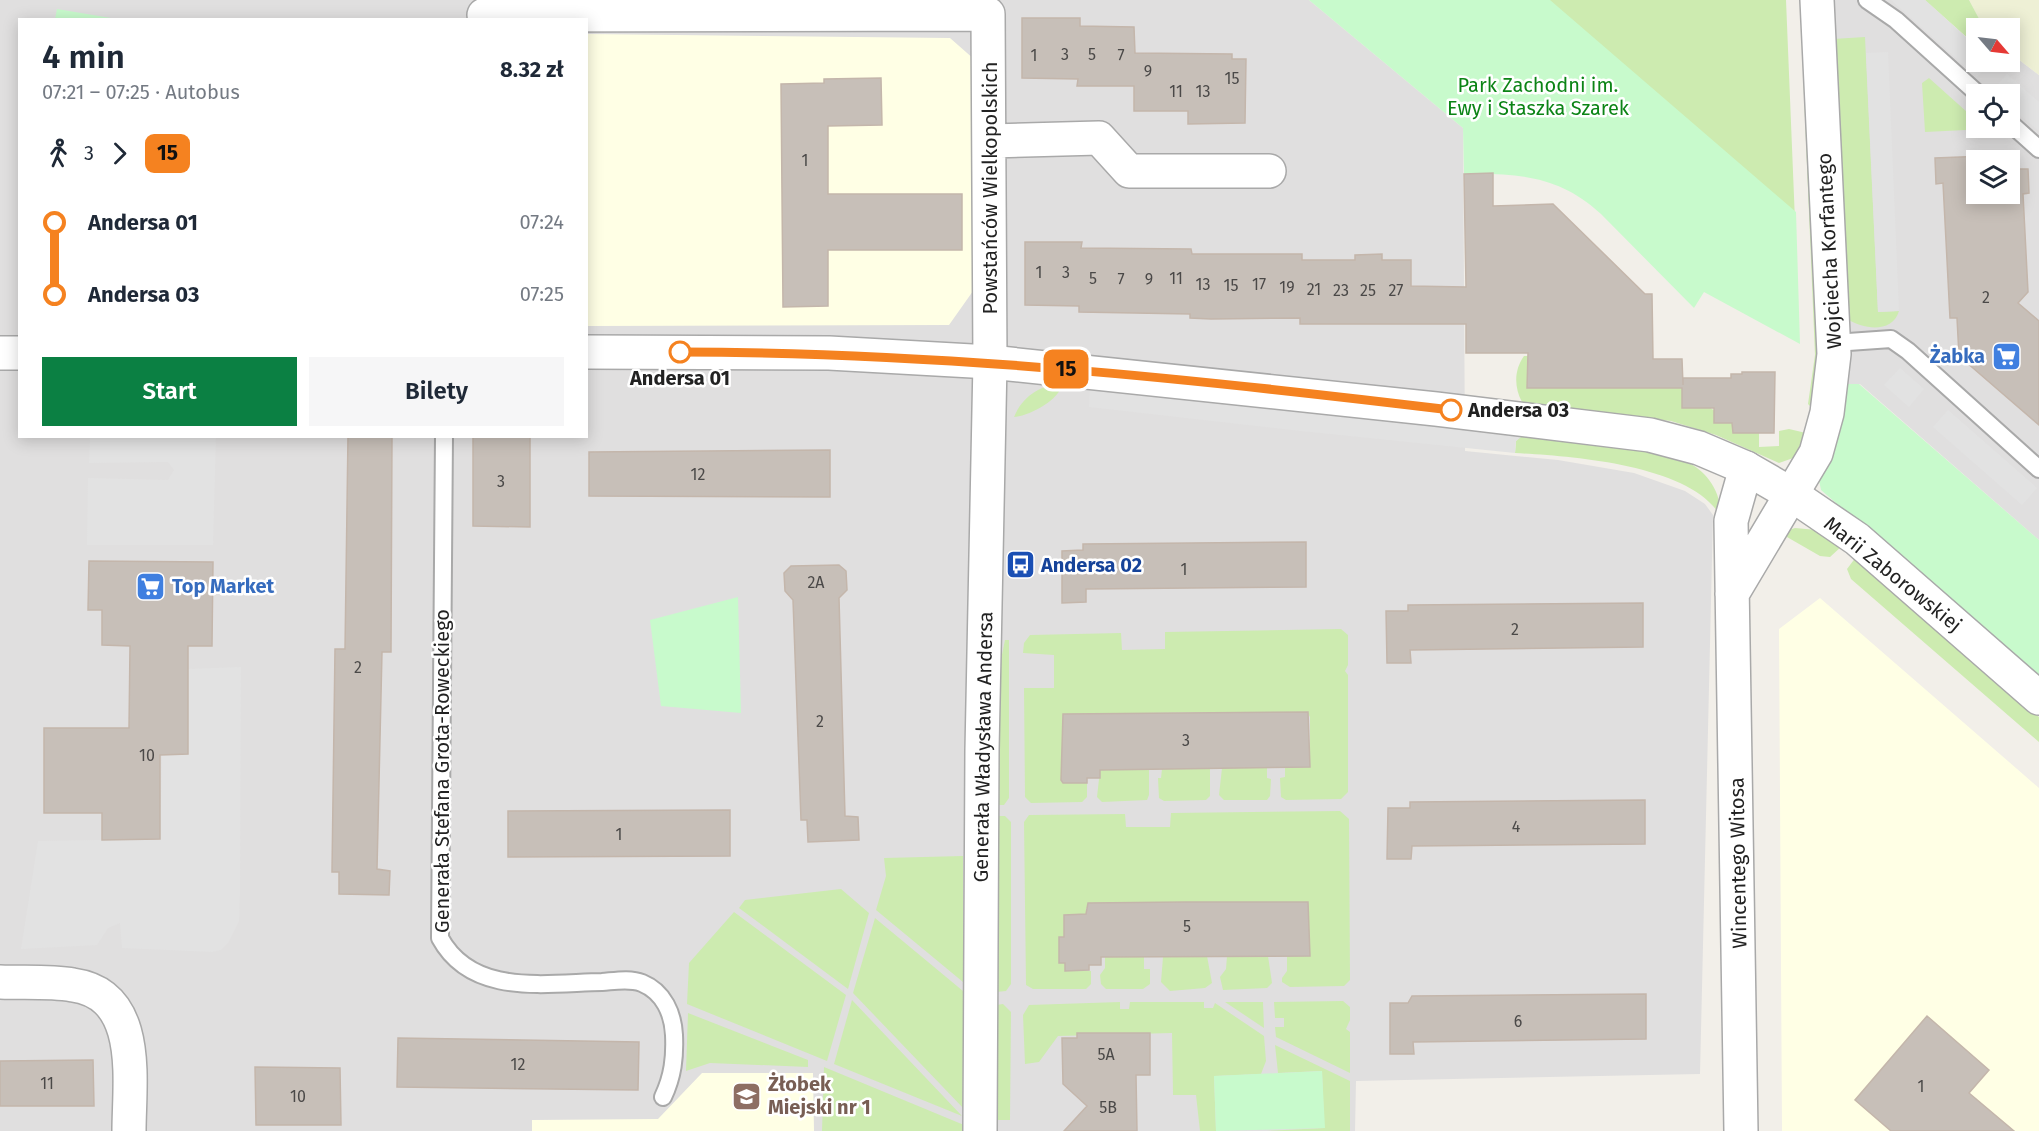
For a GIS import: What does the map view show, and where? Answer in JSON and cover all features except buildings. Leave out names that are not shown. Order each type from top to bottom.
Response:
[{"type":"street","name":"Wojciecha Korfantego","points":[[1791,494],[1816,453],[1824,424],[1833,371],[1817,0]]},
{"type":"street","points":[[484,12],[857,8]]},
{"type":"street","name":"Powstańców Wielkopolskich","points":[[857,8],[988,14],[990,362]]},
{"type":"street","points":[[990,141],[1100,138],[1129,171],[1269,171]]},
{"type":"street","name":"Marii Zaborowskiej","points":[[588,352],[829,353],[990,362],[1605,428],[1650,435],[1699,448],[1746,468],[1791,494],[1857,539],[2039,698]]},
{"type":"street","points":[[0,353],[18,354]]},
{"type":"street","name":"Generała Władysława Andersa","points":[[980,1131],[981,761],[990,362]]},
{"type":"street","name":"Wincentego Witosa","points":[[1741,1131],[1731,521],[1746,468]]},
{"type":"street","points":[[1732,594],[1791,494]]},
{"type":"street","points":[[0,982],[74,985],[98,994],[117,1011],[128,1042],[129,1131]]},
{"type":"lane","points":[[1867,0],[1896,20],[1967,84]]},
{"type":"lane","points":[[2020,132],[2039,150]]},
{"type":"lane","points":[[1833,343],[1891,339],[1908,351],[2039,469]]},
{"type":"lane","name":"Generała Stefana Grota-Roweckiego","points":[[444,438],[440,938],[458,960],[494,981],[524,984],[629,981],[650,987],[669,1008],[674,1026],[673,1066],[663,1097]]},
{"type":"shaded area","points":[[0,0],[1309,0],[1463,128],[1465,451],[1558,460],[1634,473],[1685,491],[1705,504],[1713,515],[1700,1074],[1356,1081],[1355,1131],[0,1131]]},
{"type":"shaded area","points":[[1831,0],[1925,0],[1966,37],[1966,72],[2020,72],[2020,61],[2039,75],[2039,540],[1860,384],[1848,384]]},
{"type":"shaded area","points":[[1891,0],[1925,0],[1966,37],[1966,67]]},
{"type":"shaded area","points":[[1969,0],[2039,0],[2039,75],[2020,61],[2020,18],[1979,18]]},
{"type":"shaded area","points":[[588,34],[950,38],[975,60],[978,284],[949,325],[588,326]]},
{"type":"shaded area","points":[[1888,52],[1899,311],[1878,312],[1866,53]]},
{"type":"shaded area","points":[[1971,72],[1982,72],[1977,77]]},
{"type":"shaded area","points":[[2007,74],[2018,84],[1998,84]]},
{"type":"shaded area","points":[[2020,85],[2039,102],[2039,131],[2020,115]]},
{"type":"shaded area","points":[[1900,368],[1924,389],[1909,407],[1884,385]]},
{"type":"shaded area","points":[[1090,386],[1525,434],[1516,441],[1515,453],[1301,431],[1089,407]]},
{"type":"shaded area","points":[[1948,410],[2037,488],[2022,505],[1933,427]]},
{"type":"shaded area","points":[[90,438],[216,438],[213,545],[87,545],[88,478],[168,480],[174,470],[168,462],[89,463]]},
{"type":"shaded area","points":[[1820,598],[2039,788],[2039,1131],[1782,1131],[1779,629]]},
{"type":"shaded area","points":[[241,667],[239,921],[228,943],[221,950],[212,952],[122,948],[120,923],[108,928],[97,945],[21,949],[38,841],[160,839],[162,755],[187,754],[188,669]]},
{"type":"shaded area","name":"Żłobek Miejski nr 1","points":[[702,1073],[813,1073],[814,1131],[532,1131],[532,1120],[658,1119]]},
{"type":"green space","name":"Park Zachodni im. Ewy i Staszka Szarek","points":[[1309,0],[1550,0],[1796,212],[1800,344],[1704,292],[1694,308],[1601,214],[1586,201],[1570,192],[1554,184],[1520,176],[1464,174],[1463,128]]},
{"type":"green space","points":[[1525,0],[1786,0],[1797,270]]},
{"type":"green space","points":[[1800,0],[1804,0],[1821,355],[1813,409],[1808,404],[1815,355]]},
{"type":"green space","points":[[1925,0],[1969,0],[1979,18],[1966,18],[1966,37]]},
{"type":"green space","points":[[57,9],[111,18],[55,18]]},
{"type":"green space","points":[[1865,37],[1878,312],[1899,311],[1890,323],[1876,327],[1861,325],[1847,319],[1833,39]]},
{"type":"green space","points":[[1929,78],[1966,111],[1966,130],[1925,132],[1922,83]]},
{"type":"green space","points":[[1524,356],[1528,356],[1527,387],[1682,388],[1732,423],[1733,433],[1759,433],[1759,447],[1779,446],[1779,431],[1789,429],[1806,433],[1796,457],[1779,463],[1716,435],[1671,421],[1522,402],[1516,379],[1518,367]]},
{"type":"green space","points":[[1062,384],[1056,396],[1043,406],[1028,414],[1014,417],[1022,403],[1033,393],[1047,386]]},
{"type":"green space","points":[[1848,384],[1859,384],[2039,540],[2039,679],[1821,490],[1819,480]]},
{"type":"green space","points":[[1521,435],[1627,446],[1685,461],[1700,470],[1711,483],[1718,498],[1720,515],[1705,498],[1683,484],[1656,474],[1596,460],[1515,453],[1516,441]]},
{"type":"green space","points":[[1795,528],[1817,530],[1842,546],[1830,557],[1820,556],[1780,533]]},
{"type":"green space","points":[[1856,557],[2039,717],[2039,742],[1851,579],[1847,569]]},
{"type":"green space","points":[[738,597],[741,713],[661,706],[650,620]]},
{"type":"green space","points":[[1341,629],[1348,635],[1348,665],[1345,671],[1348,675],[1348,792],[1341,799],[1286,800],[1281,797],[1280,778],[1285,777],[1285,768],[1310,767],[1310,717],[1307,712],[1265,712],[1254,717],[1253,712],[1142,713],[1117,718],[1117,713],[1092,713],[1061,755],[1061,780],[1064,783],[1087,783],[1087,797],[1082,802],[1031,803],[1025,797],[1024,688],[1054,688],[1054,655],[1023,653],[1024,643],[1030,635],[1121,633],[1122,650],[1165,649],[1165,632]]},
{"type":"green space","points":[[1005,640],[1009,640],[1009,798],[1004,805],[995,805],[995,689]]},
{"type":"green space","points":[[1210,768],[1210,796],[1206,800],[1164,801],[1159,798],[1158,778],[1161,778],[1162,769]]},
{"type":"green space","points":[[1222,768],[1267,768],[1267,778],[1271,779],[1270,796],[1267,800],[1224,800],[1219,795]]},
{"type":"green space","points":[[1149,769],[1147,800],[1102,802],[1097,797],[1100,770]]},
{"type":"green space","points":[[1340,811],[1349,819],[1350,980],[1344,986],[1290,987],[1282,982],[1287,971],[1287,956],[1310,955],[1307,902],[1185,906],[1184,902],[1136,902],[1136,905],[1086,908],[1086,914],[1064,915],[1064,937],[1059,937],[1059,963],[1065,963],[1065,971],[1091,971],[1091,984],[1086,989],[1033,989],[1026,985],[1024,822],[1029,815],[1125,814],[1126,827],[1170,827],[1171,813]]},
{"type":"green space","points":[[994,816],[1005,816],[1011,822],[1011,984],[1006,991],[996,992]]},
{"type":"green space","points":[[963,856],[963,982],[876,910],[886,876],[884,858]]},
{"type":"green space","points":[[841,889],[869,913],[848,989],[739,908],[745,900]]},
{"type":"green space","points":[[734,912],[846,995],[827,1061],[687,1004],[689,963]]},
{"type":"green space","points":[[875,918],[963,991],[964,1109],[853,993]]},
{"type":"green space","points":[[1207,956],[1212,983],[1205,988],[1170,991],[1161,982],[1163,957]]},
{"type":"green space","points":[[1227,956],[1268,956],[1272,983],[1267,988],[1223,990],[1220,977],[1226,969]]},
{"type":"green space","points":[[1105,957],[1144,957],[1144,969],[1150,969],[1150,984],[1143,989],[1106,989],[1101,984],[1100,975],[1105,968]]},
{"type":"green space","points":[[852,1000],[962,1116],[834,1064]]},
{"type":"green space","points":[[1343,1001],[1350,1007],[1350,1020],[1346,1029],[1350,1032],[1350,1073],[1276,1037],[1275,1027],[1284,1027],[1284,1018],[1275,1018],[1274,1002]]},
{"type":"green space","points":[[1120,1002],[1120,1009],[1129,1009],[1130,1002],[1204,1002],[1204,1008],[1213,1008],[1215,1003],[1264,1036],[1266,1061],[1261,1074],[1214,1076],[1216,1131],[1200,1131],[1196,1095],[1173,1095],[1172,1033],[1058,1036],[1039,1062],[1025,1064],[1023,1015],[1029,1005]]},
{"type":"green space","points":[[1225,1002],[1263,1002],[1264,1028]]},
{"type":"green space","points":[[1003,1004],[1011,1012],[1010,1120],[998,1120],[996,1005]]},
{"type":"green space","points":[[688,1013],[808,1060],[808,1067],[710,1063],[686,1071]]},
{"type":"green space","points":[[1275,1045],[1350,1081],[1350,1131],[1266,1131],[1324,1128],[1322,1071],[1278,1073]]},
{"type":"green space","points":[[824,1067],[964,1125],[964,1131],[822,1131]]},
{"type":"green space","points":[[1322,1071],[1325,1128],[1216,1131],[1214,1076]]},
{"type":"bus line","name":"15","points":[[680,352],[829,353],[990,362],[1451,410]]},
{"type":"place","name":"Andersa 01","points":[[680,352]]},
{"type":"place","name":"Żabka","points":[[2006,356]]},
{"type":"place","name":"Andersa 03","points":[[1451,410]]},
{"type":"place","name":"Andersa 02","points":[[1020,565]]},
{"type":"place","name":"Top Market","points":[[151,586]]},
{"type":"place","name":"Żłobek Miejski nr 1","points":[[747,1096]]}]
